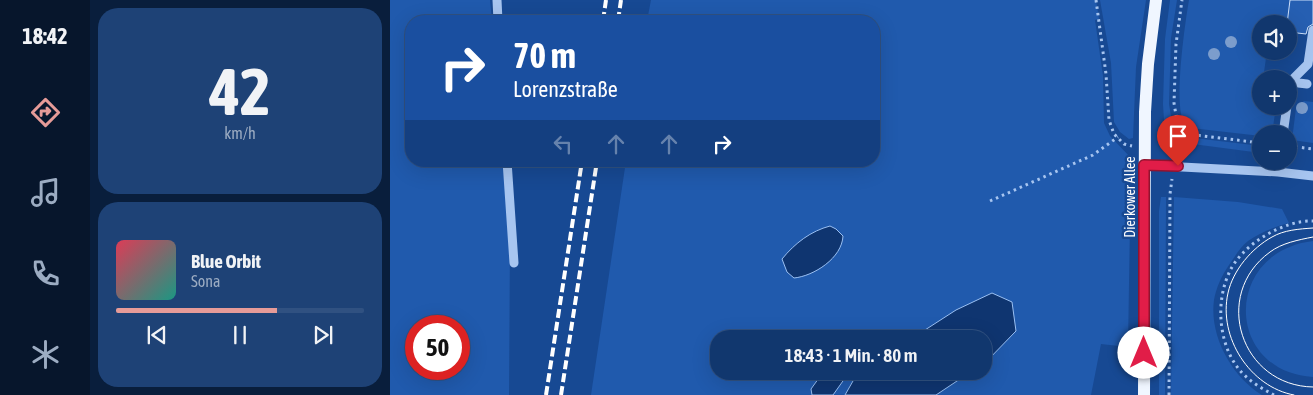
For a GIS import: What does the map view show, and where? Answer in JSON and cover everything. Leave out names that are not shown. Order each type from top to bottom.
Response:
[{"type":"main road","name":"Dierkower Allee","points":[[1144,395],[1144,149],[1148,64],[1156,0]]},
{"type":"street","points":[[497,0],[498,15]]},
{"type":"street","points":[[1297,75],[1309,64],[1313,30]]},
{"type":"street","points":[[1297,83],[1307,84]]},
{"type":"street","points":[[1144,165],[1278,172],[1313,176]]},
{"type":"street","points":[[507,167],[514,263]]},
{"type":"path","points":[[1096,0],[1106,74],[1109,120],[1124,144],[1144,149]]},
{"type":"path","points":[[1169,395],[1170,194],[1179,133],[1174,103],[1176,44],[1182,0]]},
{"type":"path","points":[[1179,133],[1252,142]]},
{"type":"path","points":[[990,201],[1093,155],[1118,137]]},
{"type":"path","points":[[1297,147],[1313,149]]},
{"type":"path","points":[[1274,395],[1258,386],[1238,368],[1231,355],[1225,341],[1221,319],[1222,292],[1230,271],[1253,243],[1276,230],[1304,221],[1313,221]]},
{"type":"shaded area","points":[[390,0],[490,0],[491,15],[405,15],[405,167],[504,167],[510,237],[509,395],[390,395]]},
{"type":"shaded area","points":[[651,0],[1096,0],[1099,19],[1095,20],[1103,76],[1104,123],[1110,136],[1131,158],[1128,347],[1101,344],[1091,395],[936,395],[958,380],[992,380],[992,356],[1016,331],[956,310],[925,330],[710,330],[710,380],[854,380],[845,395],[591,395],[625,167],[880,167],[880,15],[648,15]]},
{"type":"shaded area","points":[[1100,0],[1146,0],[1136,67],[1133,138],[1129,139],[1120,132],[1114,122],[1111,63]]},
{"type":"shaded area","points":[[1170,0],[1177,0],[1171,38],[1169,104],[1174,135],[1168,130],[1164,120],[1163,104],[1165,39]]},
{"type":"shaded area","points":[[1189,0],[1290,0],[1288,15],[1252,15],[1252,60],[1266,60],[1264,70],[1252,70],[1252,115],[1275,115],[1273,125],[1252,125],[1252,135],[1191,128],[1183,120],[1181,110],[1180,80]]},
{"type":"shaded area","points":[[1304,101],[1313,102],[1313,143],[1297,141],[1297,125],[1294,125],[1297,107]]},
{"type":"shaded area","points":[[1194,138],[1252,145],[1252,152],[1185,143]]},
{"type":"shaded area","points":[[1161,197],[1166,197],[1165,395],[1159,395],[1159,211]]},
{"type":"shaded area","points":[[1174,197],[1238,202],[1282,209],[1289,223],[1263,232],[1245,244],[1224,273],[1214,300],[1215,328],[1225,354],[1241,378],[1262,395],[1171,395]]},
{"type":"shaded area","points":[[830,226],[843,236],[838,252],[818,270],[802,277],[794,278],[787,272],[782,259],[804,238]]},
{"type":"shaded area","points":[[1313,241],[1313,377],[1284,370],[1263,355],[1250,335],[1246,311],[1250,288],[1262,266],[1283,250]]},
{"type":"shaded area","points":[[992,293],[1012,302],[1016,331],[992,356],[992,330],[925,330],[956,310]]},
{"type":"shaded area","points":[[818,380],[844,380],[833,395],[812,395],[811,389]]},
{"type":"shaded area","points":[[854,380],[958,380],[936,395],[845,395]]},
{"type":"building","points":[[1290,0],[1313,0],[1313,24],[1308,27],[1306,34],[1297,33],[1297,15],[1288,15]]},
{"type":"tram line","points":[[1294,395],[1278,390],[1264,382],[1251,371],[1241,358],[1233,342],[1226,310],[1228,293],[1234,276],[1244,260],[1257,247],[1287,231],[1313,228]]},
{"type":"tram line","points":[[1313,237],[1280,246],[1270,252],[1252,270],[1242,291],[1239,313],[1242,335],[1252,355],[1268,372],[1288,383],[1313,387]]},
{"type":"railway","points":[[604,15],[606,0]]},
{"type":"railway","points":[[619,15],[621,0]]},
{"type":"railway","points":[[546,395],[581,167]]},
{"type":"railway","points":[[561,395],[596,167]]},
{"type":"route","points":[[1144,353],[1144,165],[1178,166]]}]
